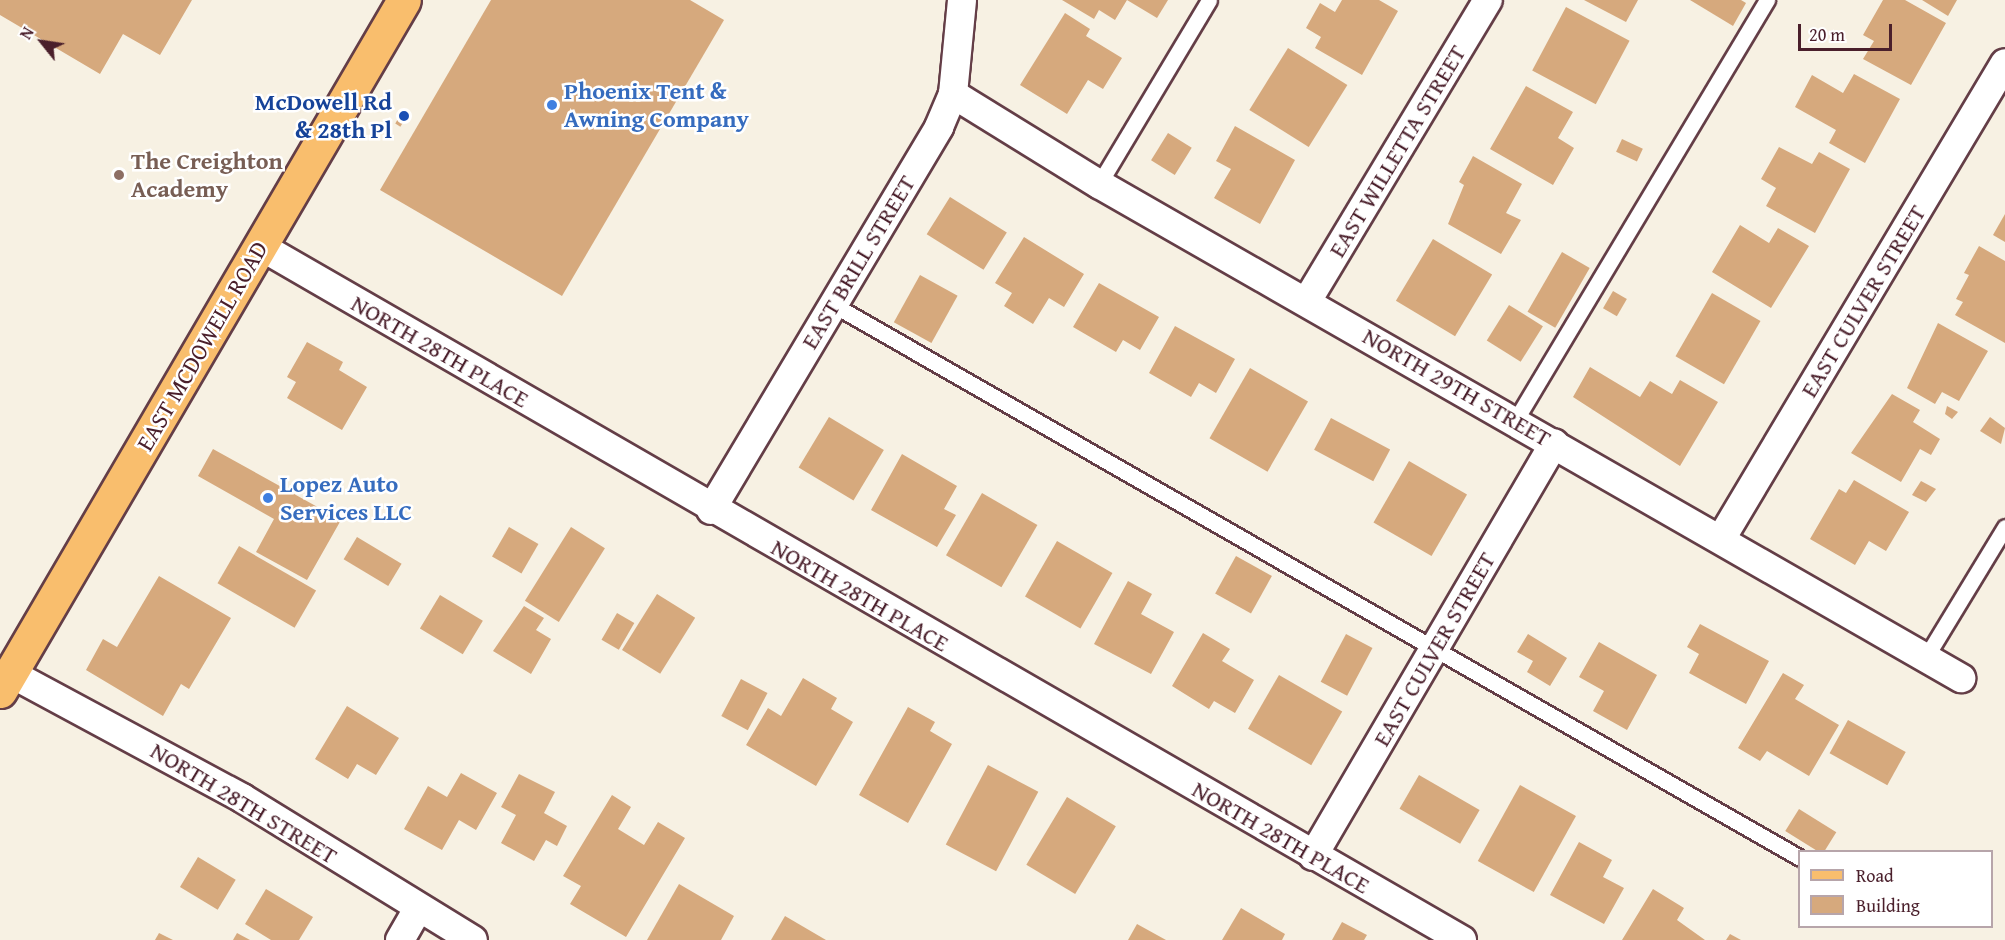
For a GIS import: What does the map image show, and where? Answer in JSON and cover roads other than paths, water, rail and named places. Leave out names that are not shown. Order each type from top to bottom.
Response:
[{"type":"main road","name":"EAST MCDOWELL ROAD","points":[[3,678],[404,0]]},
{"type":"street","name":"EAST BRILL STREET","points":[[711,510],[939,127],[953,94],[962,0]]},
{"type":"street","name":"EAST WILLETTA STREET","points":[[1307,301],[1488,0]]},
{"type":"street","name":"EAST CULVER STREET","points":[[1721,539],[2005,63]]},
{"type":"street","name":"NORTH 29TH STREET","points":[[953,94],[1099,184],[1307,301],[1961,678]]},
{"type":"street","name":"NORTH 28TH PLACE","points":[[260,246],[711,510],[1462,940]]},
{"type":"street","name":"EAST CULVER STREET","points":[[1313,856],[1554,443]]},
{"type":"street","name":"NORTH 28TH STREET","points":[[3,678],[242,798],[418,909],[473,940]]},
{"type":"street","points":[[400,940],[418,909]]},
{"type":"lane","points":[[1099,184],[1209,0]]},
{"type":"lane","points":[[1515,421],[1767,0]]},
{"type":"lane","points":[[832,304],[1798,857]]},
{"type":"lane","points":[[1926,657],[2005,527]]},
{"type":"place","name":"Phoenix Tent & Awning Company","points":[[552,105]]},
{"type":"place","name":"McDowell Rd & 28th Pl","points":[[404,116]]},
{"type":"place","name":"The Creighton Academy","points":[[119,175]]},
{"type":"place","name":"Lopez Auto Services LLC","points":[[268,498]]}]
